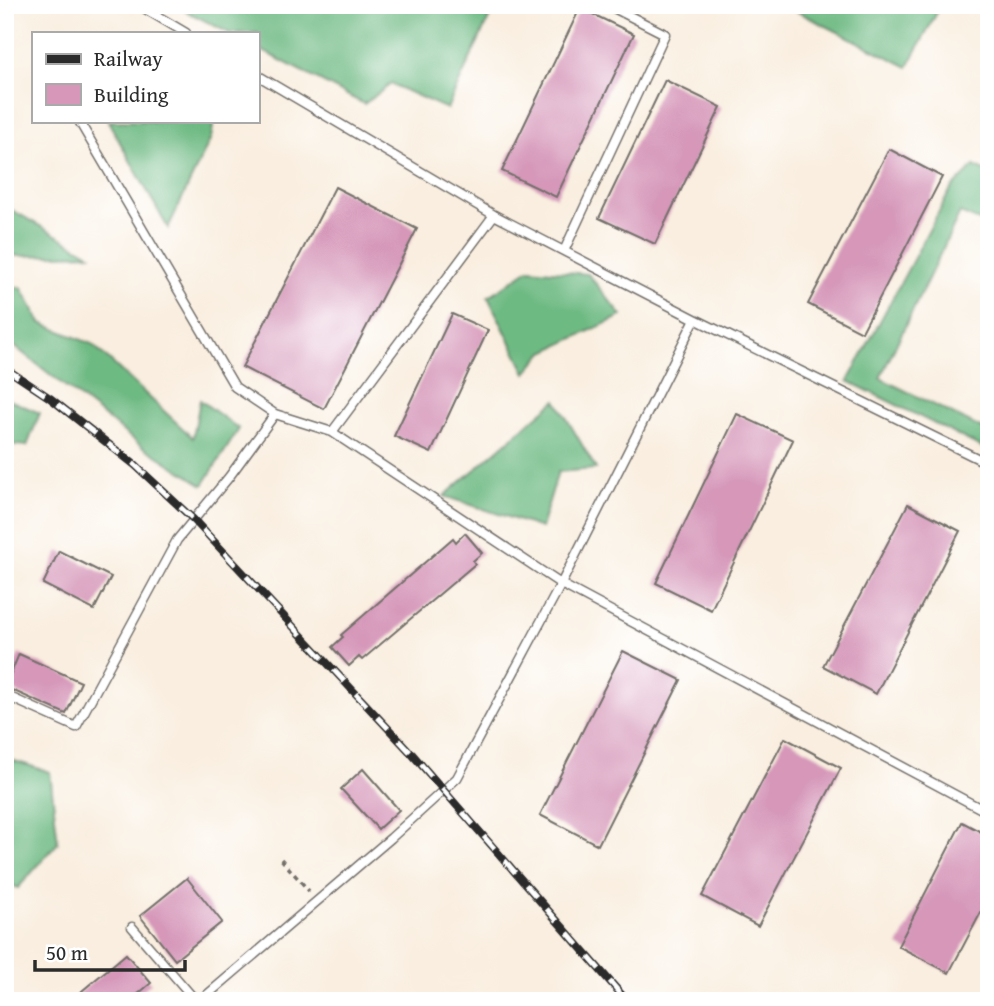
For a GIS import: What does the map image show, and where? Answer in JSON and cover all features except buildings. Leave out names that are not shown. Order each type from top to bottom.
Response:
[{"type":"lane","points":[[564,251],[665,34],[608,5]]},
{"type":"lane","points":[[142,7],[184,32]]},
{"type":"lane","points":[[259,76],[494,215],[695,319],[989,464]]},
{"type":"lane","points":[[80,122],[235,387],[275,414],[332,432],[561,584],[989,813]]},
{"type":"lane","points":[[332,432],[494,215]]},
{"type":"lane","points":[[132,927],[198,1001],[457,778],[561,584],[695,319]]},
{"type":"lane","points":[[5,695],[76,727],[177,540],[229,477],[275,414]]},
{"type":"path","points":[[281,859],[317,901]]},
{"type":"green space","points":[[495,5],[447,109],[391,84],[364,104],[259,49],[259,32],[227,32],[176,6]]},
{"type":"green space","points":[[784,5],[941,5],[908,67]]},
{"type":"green space","points":[[109,122],[214,122],[211,138],[168,228]]},
{"type":"green space","points":[[974,166],[989,173],[989,225],[960,213],[880,378],[989,432],[989,451],[848,381],[951,189]]},
{"type":"green space","points":[[5,206],[90,254],[17,256],[5,253]]},
{"type":"green space","points":[[529,269],[588,274],[622,316],[544,352],[526,373],[488,297]]},
{"type":"green space","points":[[21,287],[41,323],[92,344],[193,438],[200,400],[239,429],[203,485],[139,444],[5,339],[5,289]]},
{"type":"green space","points":[[5,398],[40,413],[27,446],[5,444]]},
{"type":"green space","points":[[556,400],[596,469],[558,472],[541,528],[444,496]]},
{"type":"green space","points":[[5,758],[50,772],[58,843],[18,888],[5,882]]},
{"type":"railway","points":[[5,368],[50,398],[135,465],[193,519],[412,754],[627,1001]]}]
